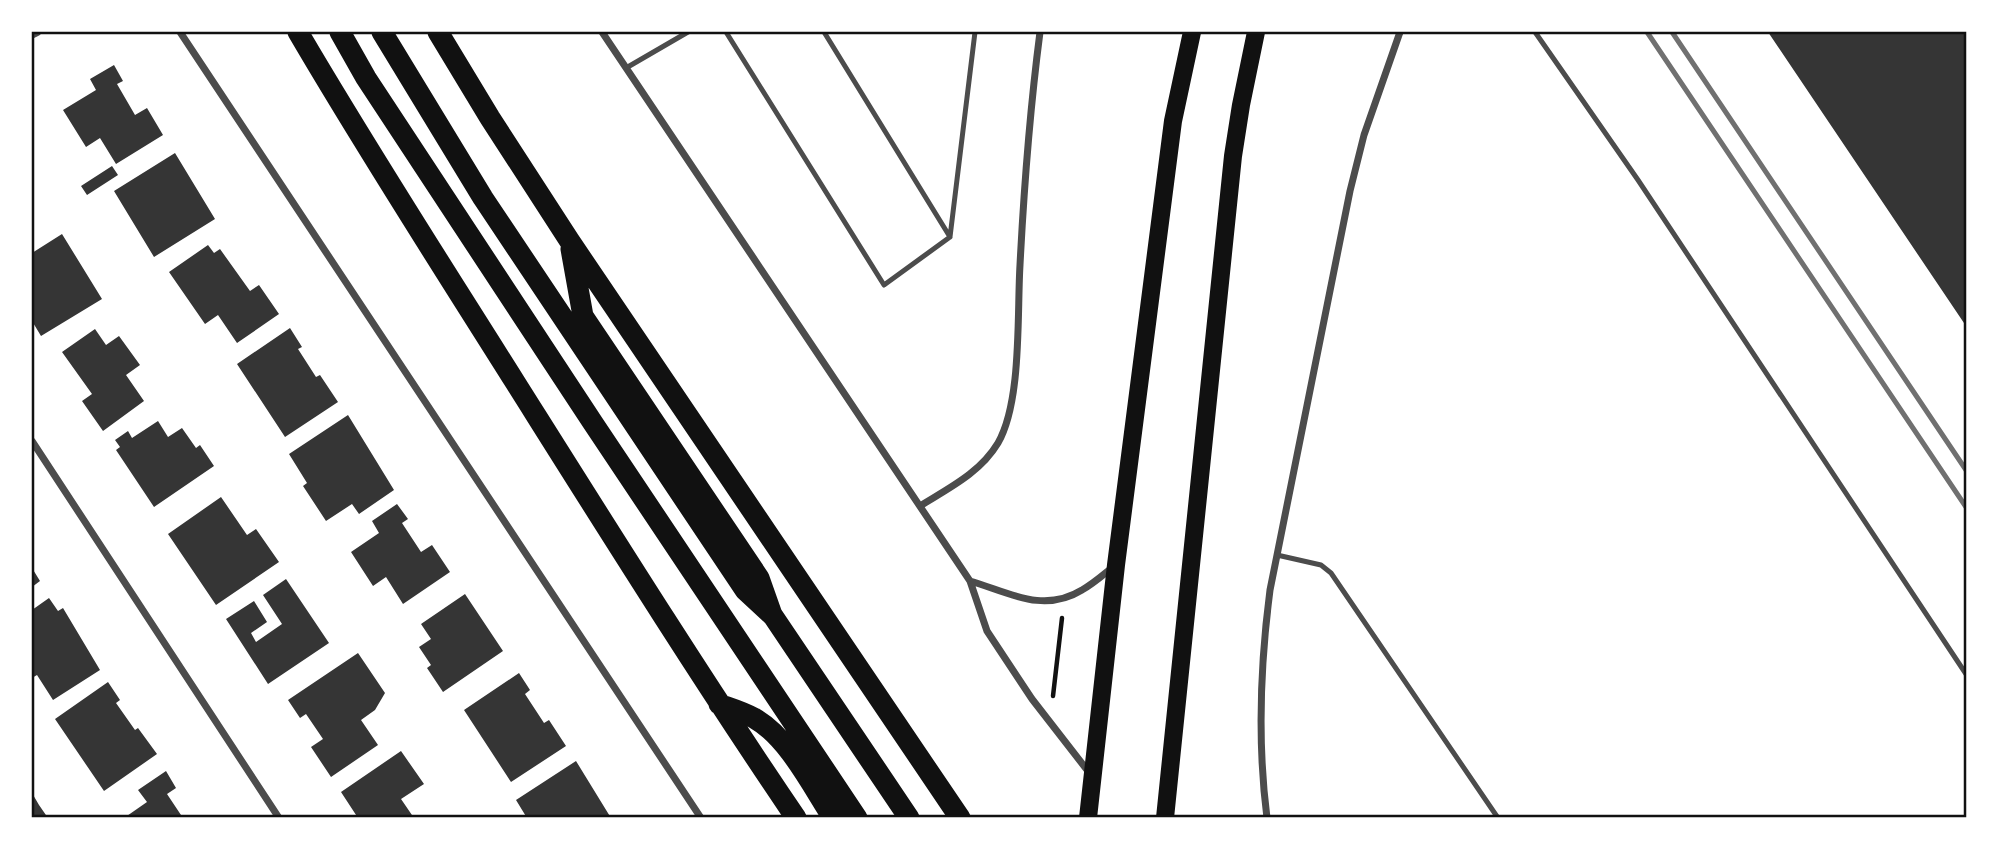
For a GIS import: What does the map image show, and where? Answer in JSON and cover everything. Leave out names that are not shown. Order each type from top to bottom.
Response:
[{"type":"highway","points":[[298,32],[358,134],[719,704],[796,817]]},
{"type":"highway","points":[[340,32],[366,78],[593,423],[857,817]]},
{"type":"highway","points":[[382,32],[483,198],[706,533],[745,590],[773,616],[909,817]]},
{"type":"highway","points":[[438,32],[569,240],[960,817]]},
{"type":"highway","points":[[569,240],[583,316],[759,578],[773,616]]},
{"type":"highway","points":[[719,704],[754,718],[782,741],[833,817]]},
{"type":"main road","points":[[1088,817],[1116,565],[1173,121],[1192,32]]},
{"type":"main road","points":[[1165,817],[1233,156],[1256,32]]},
{"type":"street","points":[[32,35],[38,32]]},
{"type":"street","points":[[180,32],[701,817]]},
{"type":"street","points":[[602,32],[970,581],[987,631],[1038,707],[1092,776]]},
{"type":"street","points":[[920,506],[976,471],[991,454],[1005,427],[1014,374],[1022,238],[1040,32]]},
{"type":"street","points":[[1267,817],[1260,752],[1261,656],[1277,555],[1350,191],[1364,135],[1400,32]]},
{"type":"street","points":[[32,441],[279,817]]},
{"type":"street","points":[[970,581],[1003,590],[1016,597],[1045,602],[1060,600],[1082,590],[1116,565]]},
{"type":"lane","points":[[626,68],[688,32]]},
{"type":"lane","points":[[726,32],[884,285],[950,237],[975,32]]},
{"type":"lane","points":[[824,32],[950,237]]},
{"type":"lane","points":[[1535,32],[1638,180],[1966,674]]},
{"type":"lane","points":[[1277,555],[1321,565],[1331,573],[1498,817]]},
{"type":"path","points":[[1053,696],[1062,618]]},
{"type":"building","points":[[1768,32],[1966,32],[1966,326]]},
{"type":"building","points":[[114,65],[123,81],[117,84],[135,115],[147,108],[163,135],[116,164],[100,138],[86,147],[63,110],[96,90],[90,79]]},
{"type":"building","points":[[175,153],[215,219],[154,257],[114,191]]},
{"type":"building","points":[[112,166],[118,175],[87,195],[81,186]]},
{"type":"building","points":[[62,234],[102,299],[41,336],[32,321],[32,253]]},
{"type":"building","points":[[208,245],[214,253],[220,249],[250,291],[259,285],[279,314],[237,343],[218,315],[205,324],[169,272]]},
{"type":"building","points":[[290,328],[302,347],[298,349],[316,377],[320,375],[338,402],[285,437],[237,364]]},
{"type":"building","points":[[95,329],[106,345],[119,336],[140,365],[126,375],[144,401],[103,431],[82,401],[92,394],[62,352]]},
{"type":"building","points":[[348,415],[394,490],[359,514],[352,504],[326,521],[303,486],[307,483],[289,454]]},
{"type":"building","points":[[158,421],[168,437],[182,428],[196,448],[200,445],[214,466],[154,507],[116,450],[120,447],[115,440],[128,431],[132,438]]},
{"type":"building","points":[[221,497],[247,535],[256,529],[279,562],[216,605],[168,534]]},
{"type":"building","points":[[397,504],[408,519],[402,523],[421,552],[432,545],[450,572],[403,604],[386,577],[373,586],[351,552],[379,533],[372,521]]},
{"type":"building","points":[[32,568],[40,581],[32,587]]},
{"type":"building","points":[[286,579],[329,643],[268,684],[226,619],[254,601],[267,622],[251,633],[256,642],[282,624],[263,595]]},
{"type":"building","points":[[465,594],[503,651],[443,692],[427,668],[431,665],[419,647],[431,639],[421,624]]},
{"type":"building","points":[[49,598],[58,611],[63,608],[100,670],[53,700],[37,675],[32,678],[32,610]]},
{"type":"building","points":[[358,653],[385,693],[375,710],[361,720],[378,745],[331,777],[311,747],[323,739],[306,714],[300,718],[288,700]]},
{"type":"building","points":[[519,673],[530,690],[525,694],[544,723],[549,720],[566,746],[511,782],[464,710]]},
{"type":"building","points":[[108,682],[120,700],[116,703],[135,730],[138,728],[157,754],[104,791],[55,719]]},
{"type":"building","points":[[401,751],[424,784],[401,799],[414,818],[358,818],[341,792]]},
{"type":"building","points":[[576,761],[611,818],[527,818],[516,800]]},
{"type":"building","points":[[166,771],[176,788],[167,794],[183,818],[124,818],[147,802],[138,790]]},
{"type":"building","points":[[32,793],[39,805],[48,818],[32,818]]},
{"type":"railway","points":[[1647,32],[1966,507]]},
{"type":"railway","points":[[1672,32],[1966,470]]}]
